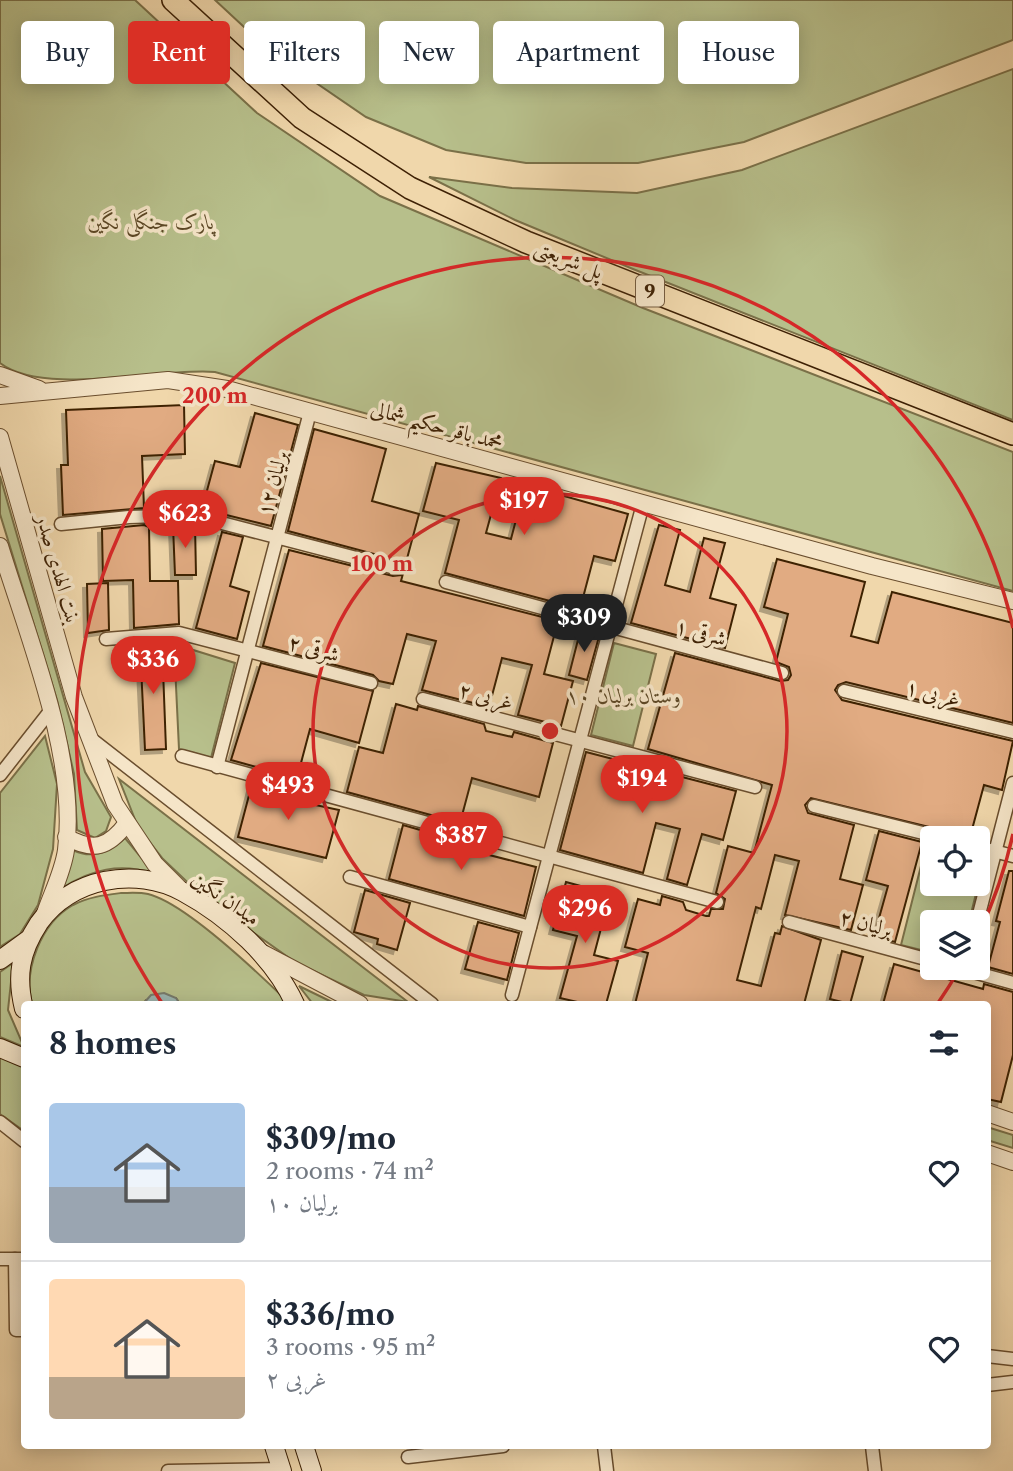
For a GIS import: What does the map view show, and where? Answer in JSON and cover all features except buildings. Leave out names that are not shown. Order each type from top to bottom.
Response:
[{"type":"main road","name":"پل شریعتی","points":[[173,0],[302,118],[410,188],[526,242],[1013,434]]},
{"type":"main road","name":"میدان نگین","points":[[22,1001],[18,979],[29,939],[44,916],[70,895],[102,879],[152,882],[182,891],[261,952],[287,986],[294,1001]]},
{"type":"main road","points":[[0,960],[29,939]]},
{"type":"main road","points":[[0,1048],[21,1057]]},
{"type":"main road","points":[[275,1449],[281,1470]]},
{"type":"main road","points":[[305,1449],[312,1471]]},
{"type":"street","points":[[0,375],[48,392]]},
{"type":"street","name":"محمد باقر حکیم شمالی","points":[[0,396],[168,380],[227,389],[1013,601]]},
{"type":"street","name":"برلیان ۱۲","points":[[218,767],[310,412]]},
{"type":"street","name":"بنت الهدی صدر","points":[[0,437],[88,737],[115,804],[155,864],[182,891]]},
{"type":"street","points":[[512,995],[643,503]]},
{"type":"street","points":[[61,524],[130,517],[191,515],[395,568]]},
{"type":"street","points":[[0,546],[51,710],[66,787],[66,851],[44,916]]},
{"type":"street","points":[[446,582],[609,627]]},
{"type":"street","name":"۱ شرقی","points":[[609,627],[782,673]]},
{"type":"street","points":[[106,639],[179,634],[248,650]]},
{"type":"street","name":"۲ شرقی","points":[[248,650],[371,683]]},
{"type":"street","name":"۱ غربی","points":[[844,691],[1013,732]]},
{"type":"street","name":"۲ غربی","points":[[424,699],[579,741]]},
{"type":"street","points":[[0,775],[51,710]]},
{"type":"street","points":[[88,737],[428,1001]]},
{"type":"street","points":[[579,741],[755,787]]},
{"type":"street","points":[[182,756],[717,902]]},
{"type":"street","points":[[980,910],[1013,783]]},
{"type":"street","points":[[814,806],[920,832]]},
{"type":"street","points":[[66,837],[82,845],[99,845],[114,841],[127,823]]},
{"type":"street","points":[[990,851],[1013,856]]},
{"type":"street","points":[[350,877],[530,927]]},
{"type":"street","name":"برلیان ۲","points":[[789,922],[920,957]]},
{"type":"street","points":[[261,952],[354,1001]]},
{"type":"street","points":[[990,976],[1013,983]]},
{"type":"street","points":[[991,1114],[1013,1122]]},
{"type":"street","points":[[0,1122],[21,1139]]},
{"type":"street","points":[[991,1154],[1013,1162]]},
{"type":"street","points":[[0,1259],[20,1259],[16,1330],[21,1330]]},
{"type":"street","points":[[991,1356],[1013,1359]]},
{"type":"street","points":[[991,1385],[1013,1382]]},
{"type":"street","points":[[408,1457],[477,1449]]},
{"type":"street","points":[[604,1449],[607,1471]]},
{"type":"street","points":[[872,1449],[876,1471]]},
{"type":"street","points":[[168,1471],[281,1470]]},
{"type":"green space","name":"پارک جنگلی نگین","points":[[0,0],[135,0],[158,21],[128,21],[128,84],[226,84],[257,113],[380,196],[643,308],[1013,452],[1013,591],[215,372],[45,378],[20,373],[0,363]]},
{"type":"green space","points":[[215,0],[1013,0],[1013,40],[744,142],[638,163],[526,163],[446,150],[366,117],[318,84],[365,84],[365,21],[244,21],[244,27]]},
{"type":"green space","points":[[1013,69],[1013,420],[515,220],[429,177],[512,188],[637,193],[742,170]]},
{"type":"green space","points":[[0,476],[85,772],[111,817],[106,831],[95,838],[77,830],[74,774],[57,700],[0,514]]},
{"type":"green space","name":"وستان برلیان ۱۰","points":[[614,643],[656,654],[633,746],[591,735]]},
{"type":"green space","points":[[174,644],[235,663],[211,758],[179,749]]},
{"type":"green space","points":[[45,736],[57,784],[53,849],[38,905],[20,934],[0,947],[0,793]]},
{"type":"green space","points":[[119,779],[407,1001],[364,995],[295,962],[203,897],[163,859],[138,827]]},
{"type":"green space","points":[[125,838],[154,873],[117,868],[84,876],[62,888],[73,850],[87,854],[101,853]]},
{"type":"green space","points":[[920,870],[920,896],[975,896],[972,910],[920,910],[920,950],[901,945]]},
{"type":"green space","points":[[138,893],[163,900],[200,923],[238,955],[284,1001],[178,1001],[176,998],[145,1001],[32,1001],[30,977],[37,948],[44,935],[52,923],[73,905],[97,897]]},
{"type":"green space","points":[[13,963],[8,1010],[21,1046],[0,1037],[0,972]]},
{"type":"green space","points":[[299,986],[330,1001],[311,1001]]},
{"type":"green space","points":[[0,1057],[21,1066],[21,1129],[0,1114]]},
{"type":"green space","points":[[991,1128],[1013,1135],[1013,1148],[991,1141]]},
{"type":"water","points":[[164,993],[178,1001],[146,1001],[151,995]]}]
